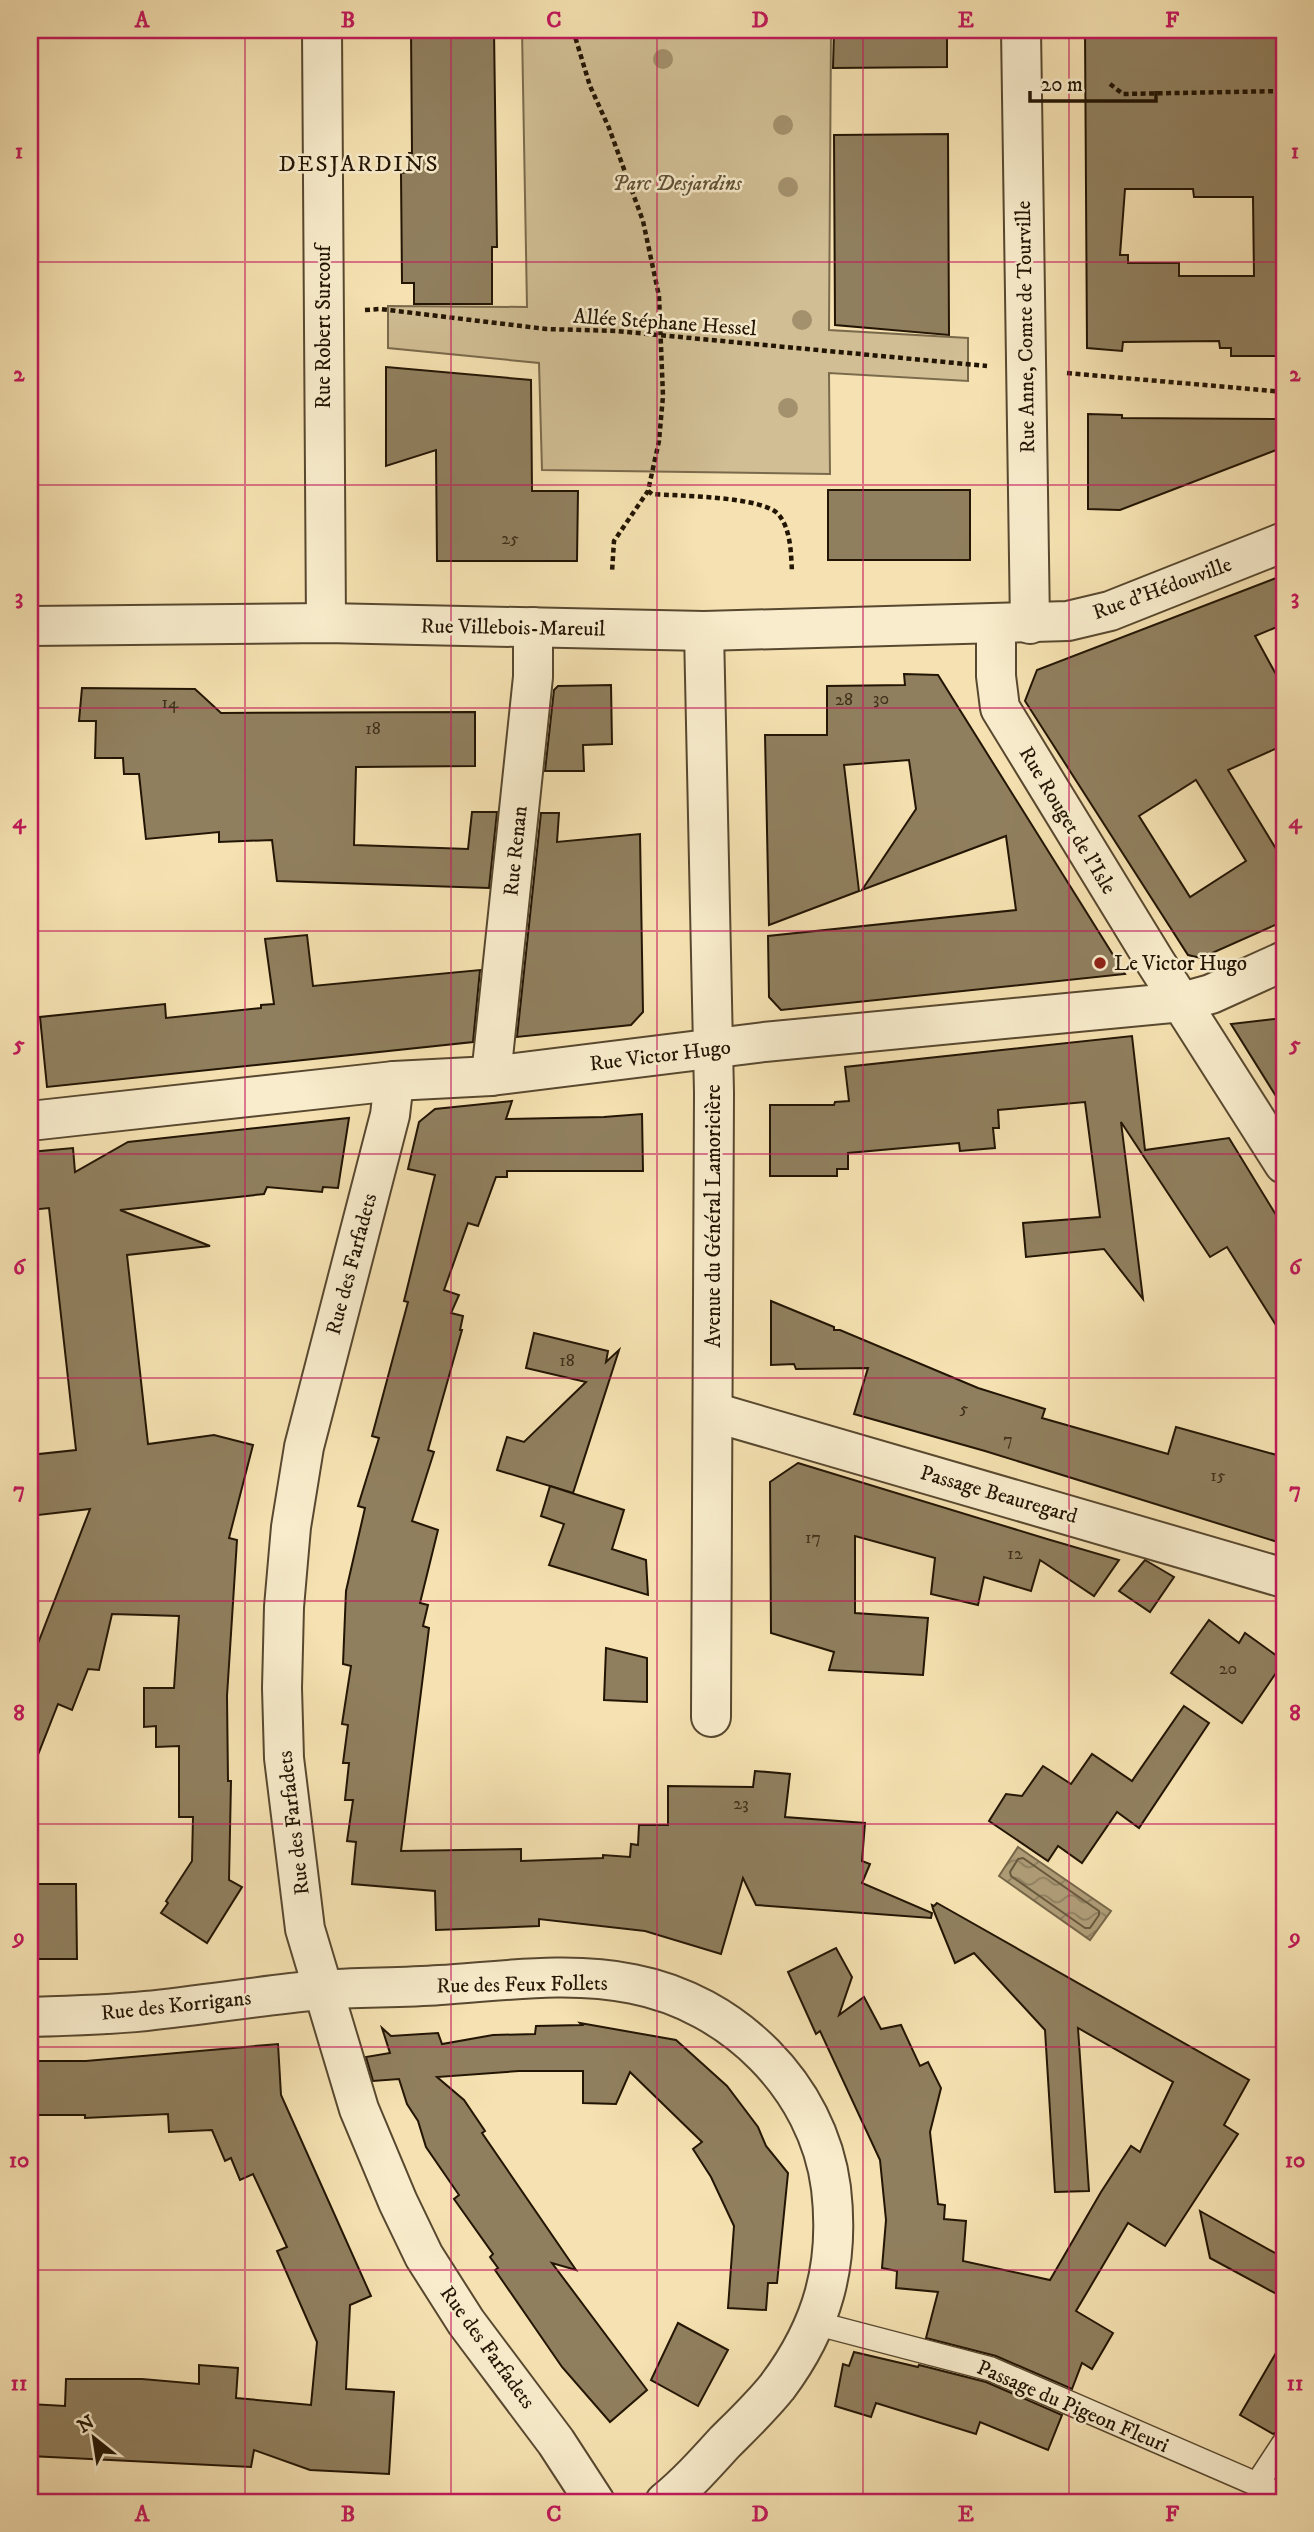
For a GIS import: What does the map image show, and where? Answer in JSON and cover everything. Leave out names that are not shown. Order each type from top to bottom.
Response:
[{"type":"street","name":"Rue Robert Surcouf","points":[[322,30],[326,623]]},
{"type":"street","name":"Rue Anne, Comte de Tourville","points":[[1013,624],[1021,30]]},
{"type":"street","name":"Rue d'Hédouville","points":[[1013,624],[1068,621],[1110,611],[1284,542]]},
{"type":"street","name":"Rue Villebois-Mareuil","points":[[30,626],[326,623],[704,631],[1013,624]]},
{"type":"street","name":"Rue Rouget de l'Isle","points":[[1013,624],[996,676],[1000,708],[1156,963],[1284,1164]]},
{"type":"street","name":"Rue Renan","points":[[491,1076],[533,677],[533,627]]},
{"type":"street","name":"Avenue du Général Lamoricière","points":[[704,631],[712,1048],[711,1717]]},
{"type":"street","name":"Rue Victor Hugo","points":[[30,1121],[394,1081],[491,1076],[712,1048],[1182,1002],[1211,994],[1284,961]]},
{"type":"street","name":"Rue des Farfadets","points":[[394,1081],[390,1115],[304,1447],[291,1527],[284,1607],[284,1758],[306,1928],[359,2109],[424,2256],[466,2322],[531,2407],[595,2502]]},
{"type":"street","name":"Passage Beauregard","points":[[713,1412],[1284,1578]]},
{"type":"street","name":"Rue des Feux Follets","points":[[322,1990],[522,1980],[596,1979],[633,1984],[668,1993],[702,2008],[733,2027],[761,2051],[786,2079],[805,2110],[820,2144],[830,2179],[834,2240],[827,2288],[816,2323],[798,2357],[776,2388],[697,2475],[665,2502]]},
{"type":"street","name":"Rue des Korrigans","points":[[30,2017],[141,2011],[322,1990]]},
{"type":"lane","name":"Passage du Pigeon Fleuri","points":[[816,2323],[991,2369],[1284,2496]]},
{"type":"lane","points":[[1257,2484],[1284,2443]]},
{"type":"path","points":[[573,30],[590,86],[609,128],[643,221],[659,296],[662,335],[663,396],[659,441],[648,491],[614,541],[612,572]]},
{"type":"path","points":[[1110,83],[1123,94],[1284,91]]},
{"type":"path","name":"Allée Stéphane Hessel","points":[[322,313],[380,309],[545,329],[662,335],[992,367]]},
{"type":"path","points":[[1055,372],[1284,392]]},
{"type":"path","points":[[648,491],[652,494],[685,495],[761,505],[778,513],[786,528],[792,572]]},
{"type":"green space","name":"Parc Desjardins","points":[[522,30],[831,30],[829,330],[968,338],[968,381],[829,373],[830,474],[542,470],[539,363],[388,348],[388,306],[527,307]]},
{"type":"water","points":[[1018,1847],[1111,1911],[1090,1940],[999,1876]]},
{"type":"building","points":[[411,30],[494,30],[497,247],[492,247],[492,304],[414,304],[414,283],[402,283],[401,173],[409,172],[409,153],[412,153]]},
{"type":"building","points":[[834,30],[947,30],[947,67],[833,68]]},
{"type":"building","points":[[1085,30],[1284,30],[1284,356],[1231,356],[1231,348],[1220,348],[1219,341],[1123,342],[1122,351],[1087,348]],"holes":[[[1125,189],[1193,189],[1194,197],[1253,197],[1254,276],[1179,276],[1179,263],[1128,263],[1128,255],[1120,255]]]},
{"type":"building","points":[[948,134],[949,335],[835,325],[834,135]]},
{"type":"building","points":[[386,367],[531,380],[532,491],[578,491],[577,561],[437,561],[436,450],[386,466]]},
{"type":"building","points":[[1088,414],[1122,415],[1122,418],[1284,419],[1284,447],[1120,510],[1088,509]]},
{"type":"building","points":[[828,490],[970,490],[970,560],[828,560]]},
{"type":"building","points":[[1284,575],[1284,624],[1255,636],[1284,689],[1284,745],[1228,770],[1284,862],[1284,921],[1201,958],[1188,955],[1025,701],[1037,670]],"holes":[[[1196,780],[1246,861],[1190,897],[1139,816]]]},
{"type":"building","points":[[904,674],[938,675],[1125,974],[781,1010],[769,997],[768,936],[1016,910],[1006,836],[862,890],[916,809],[909,760],[844,765],[859,891],[769,925],[765,735],[827,735],[827,686],[905,685]]},
{"type":"building","points":[[611,685],[612,744],[583,745],[584,771],[545,771],[554,690],[558,686]]},
{"type":"building","points":[[82,688],[195,689],[221,713],[475,712],[475,766],[356,767],[354,845],[468,849],[472,812],[497,812],[489,888],[277,881],[272,840],[219,842],[219,832],[146,839],[139,774],[124,774],[123,758],[95,758],[96,721],[79,721]]},
{"type":"building","points":[[541,813],[559,813],[557,842],[640,834],[643,1012],[631,1025],[517,1037]]},
{"type":"building","points":[[307,935],[313,986],[480,970],[473,1042],[47,1087],[40,1017],[165,1004],[166,1018],[261,1008],[261,1005],[274,1004],[265,939]]},
{"type":"building","points":[[1284,1018],[1284,1109],[1231,1024]]},
{"type":"building","points":[[1132,1036],[1145,1150],[1229,1138],[1284,1228],[1284,1338],[1227,1247],[1210,1257],[1121,1122],[1143,1299],[1104,1249],[1026,1257],[1023,1223],[1100,1217],[1085,1102],[998,1110],[999,1128],[993,1128],[995,1148],[960,1151],[959,1143],[848,1153],[848,1169],[837,1169],[837,1176],[770,1176],[770,1105],[834,1105],[835,1102],[849,1101],[845,1067]]},
{"type":"building","points":[[512,1101],[506,1119],[642,1114],[643,1171],[507,1171],[507,1177],[496,1177],[478,1226],[468,1223],[444,1290],[459,1295],[451,1313],[463,1316],[462,1330],[428,1450],[434,1452],[412,1521],[438,1530],[420,1603],[428,1605],[423,1626],[429,1628],[401,1851],[521,1849],[521,1861],[603,1858],[603,1855],[630,1857],[631,1844],[638,1845],[639,1825],[668,1825],[668,1786],[753,1787],[755,1771],[790,1774],[785,1817],[865,1823],[862,1861],[870,1864],[862,1883],[932,1913],[931,1918],[756,1905],[743,1878],[721,1954],[645,1931],[539,1919],[539,1926],[436,1930],[435,1891],[352,1884],[356,1842],[347,1841],[353,1800],[345,1800],[349,1763],[343,1763],[348,1725],[342,1724],[351,1666],[343,1664],[346,1591],[365,1508],[358,1506],[379,1438],[372,1436],[408,1302],[404,1301],[435,1175],[408,1169],[419,1122],[435,1109]]},
{"type":"building","points":[[349,1118],[338,1188],[323,1187],[322,1192],[267,1187],[264,1194],[120,1210],[210,1246],[127,1255],[148,1444],[214,1435],[253,1445],[229,1538],[237,1540],[227,1696],[228,1781],[231,1781],[229,1880],[242,1887],[207,1943],[161,1913],[192,1861],[193,1817],[179,1817],[179,1746],[156,1747],[156,1726],[144,1727],[144,1688],[174,1688],[179,1616],[112,1614],[99,1670],[88,1669],[72,1710],[58,1704],[30,1770],[30,1664],[90,1509],[30,1516],[30,1455],[76,1450],[49,1208],[30,1210],[30,1152],[73,1148],[75,1172],[128,1142]]},
{"type":"building","points":[[771,1301],[834,1327],[834,1330],[840,1330],[978,1388],[1045,1409],[1042,1418],[1168,1454],[1176,1427],[1284,1457],[1284,1544],[985,1451],[854,1414],[868,1368],[796,1369],[794,1364],[771,1365]]},
{"type":"building","points":[[534,1333],[608,1351],[606,1362],[619,1350],[573,1493],[497,1470],[507,1437],[524,1442],[586,1382],[526,1368]]},
{"type":"building","points":[[798,1463],[1119,1560],[1094,1596],[1040,1560],[1031,1591],[984,1577],[978,1605],[931,1594],[935,1558],[855,1536],[855,1613],[928,1618],[923,1675],[829,1670],[834,1652],[771,1633],[770,1482]]},
{"type":"building","points":[[550,1486],[624,1510],[612,1549],[646,1560],[648,1595],[549,1565],[564,1524],[541,1516]]},
{"type":"building","points":[[1145,1560],[1174,1577],[1150,1612],[1119,1591]]},
{"type":"building","points":[[1209,1620],[1239,1643],[1245,1633],[1284,1661],[1242,1723],[1171,1673]]},
{"type":"building","points":[[606,1648],[647,1658],[647,1702],[604,1700]]},
{"type":"building","points":[[1184,1706],[1209,1723],[1139,1828],[1117,1812],[1082,1863],[1058,1846],[1048,1861],[989,1821],[1006,1794],[1022,1796],[1043,1766],[1071,1784],[1092,1754],[1132,1781]]},
{"type":"building","points":[[30,1884],[76,1884],[77,1959],[30,1959]]},
{"type":"building","points":[[937,1903],[1249,2080],[1224,2125],[1238,2134],[1165,2246],[1128,2223],[1076,2311],[1113,2333],[1092,2369],[1082,2363],[1072,2389],[996,2356],[926,2338],[938,2292],[896,2288],[897,2271],[882,2268],[886,2220],[880,2160],[820,2031],[816,2034],[788,1972],[836,1948],[852,1977],[839,2015],[864,1997],[881,2029],[901,2025],[920,2066],[928,2062],[941,2088],[930,2132],[938,2204],[945,2205],[944,2219],[966,2221],[963,2261],[1050,2280],[1131,2146],[1140,2152],[1173,2082],[1078,2028],[1089,2191],[1055,2192],[1045,2030],[974,1953],[955,1963],[933,1909],[932,1905]]},
{"type":"building","points":[[580,2023],[676,2040],[727,2086],[758,2127],[766,2146],[788,2173],[777,2283],[768,2283],[766,2310],[728,2308],[734,2226],[711,2177],[693,2149],[702,2142],[630,2072],[616,2104],[583,2103],[583,2071],[519,2071],[437,2077],[464,2100],[485,2131],[482,2133],[576,2270],[552,2263],[647,2390],[610,2422],[562,2367],[495,2270],[498,2268],[490,2257],[493,2254],[454,2199],[459,2195],[426,2147],[418,2121],[407,2104],[399,2079],[373,2081],[366,2057],[390,2053],[382,2028],[391,2036],[438,2033],[442,2044],[493,2035],[535,2034],[536,2026],[582,2025]]},
{"type":"building","points":[[278,2044],[281,2095],[371,2296],[350,2305],[346,2389],[394,2392],[389,2474],[310,2470],[254,2450],[251,2467],[30,2456],[30,2404],[65,2406],[66,2379],[142,2379],[199,2384],[199,2365],[238,2368],[236,2398],[311,2405],[317,2342],[277,2251],[287,2247],[253,2174],[240,2180],[231,2158],[225,2161],[212,2130],[169,2132],[168,2114],[85,2118],[85,2115],[30,2115],[30,2061],[86,2061]]},
{"type":"building","points":[[1200,2211],[1284,2258],[1284,2298],[1210,2258]]},
{"type":"building","points":[[678,2323],[728,2350],[698,2406],[651,2380]]},
{"type":"building","points":[[1284,2339],[1284,2429],[1273,2434],[1240,2415]]},
{"type":"building","points":[[854,2352],[986,2382],[1062,2415],[1048,2450],[980,2422],[976,2434],[876,2403],[871,2417],[835,2406],[843,2364],[849,2366]]},
{"type":"place","name":"Le Victor Hugo","points":[[1100,963]]},
{"type":"district","name":"DESJARDINS","points":[[359,163]]}]
